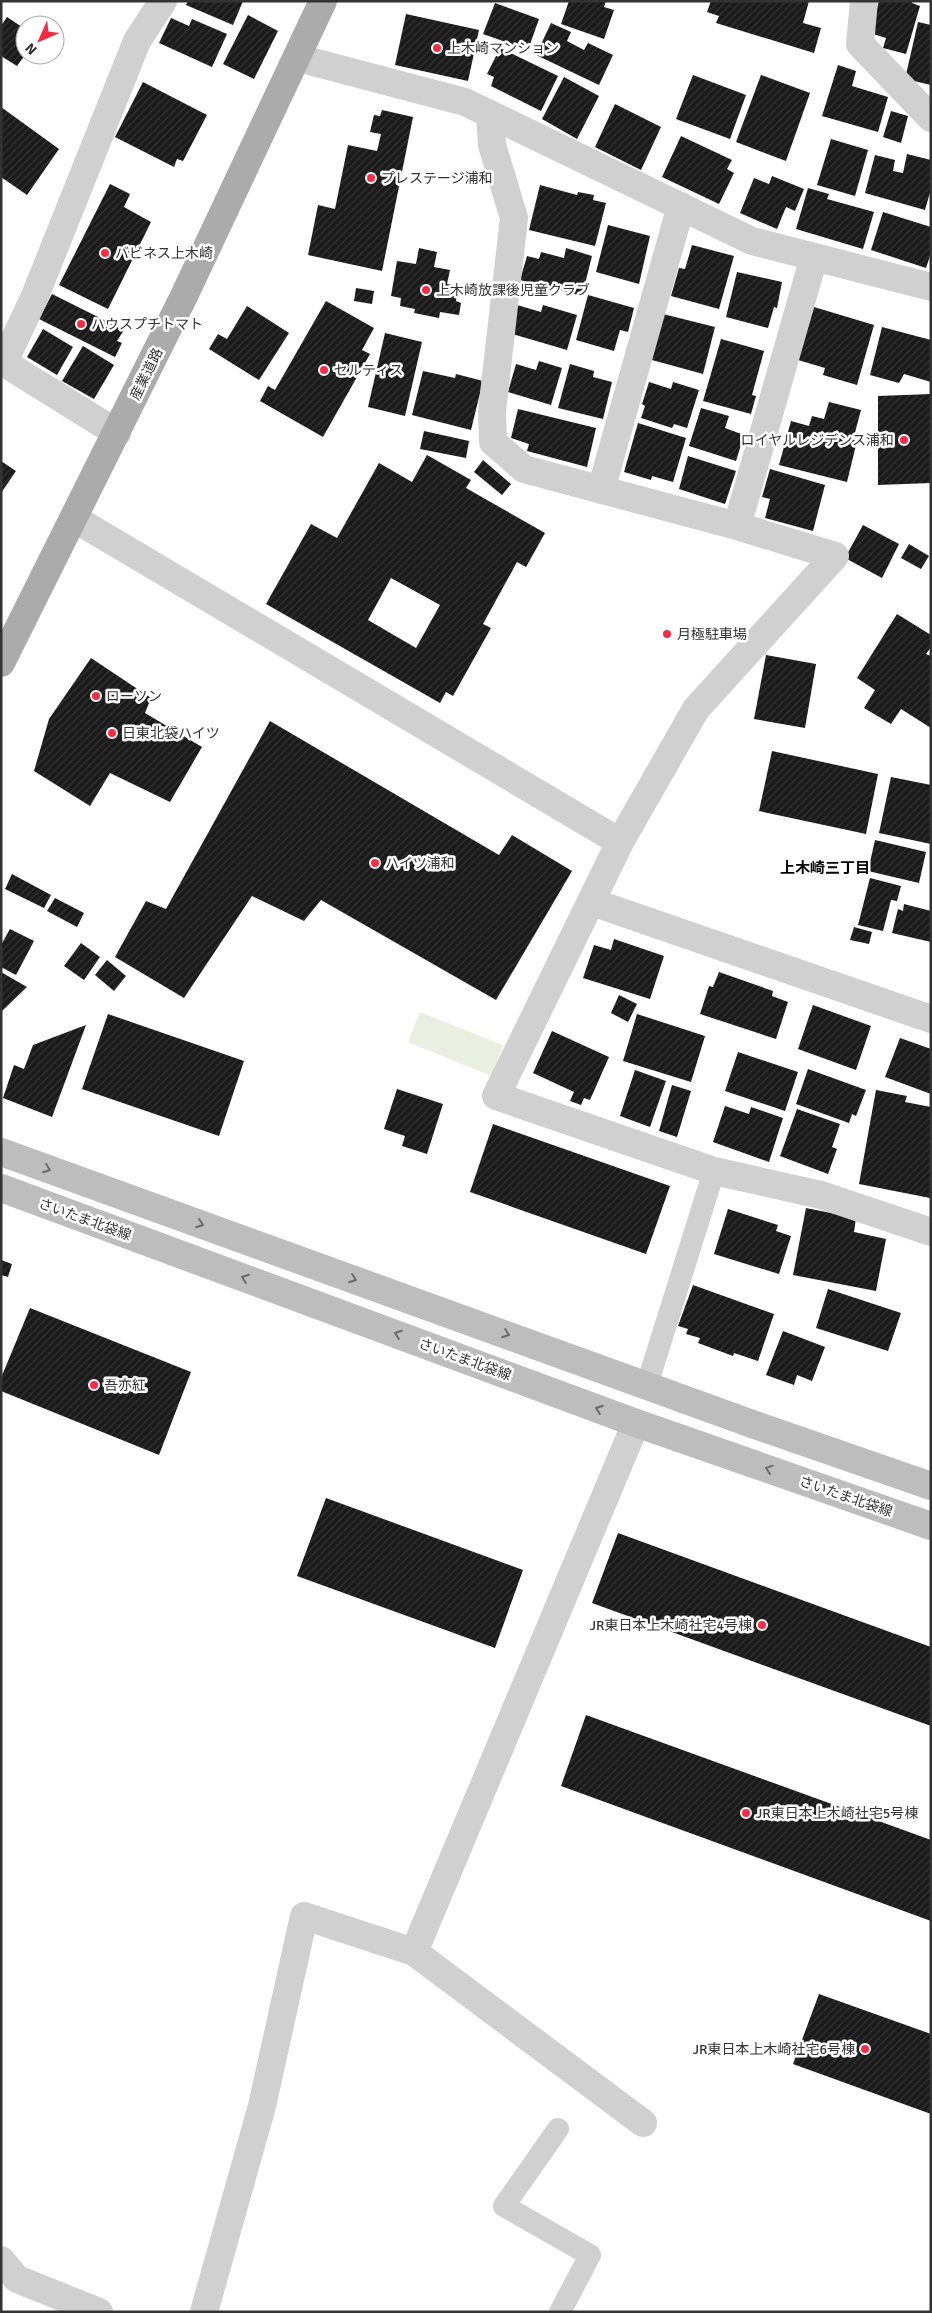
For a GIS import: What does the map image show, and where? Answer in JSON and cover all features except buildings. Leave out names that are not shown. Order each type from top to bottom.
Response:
[{"type":"main road","name":"産業道路","points":[[1,663],[117,433],[298,58],[323,1]]},
{"type":"main road","points":[[1,1152],[931,1486]]},
{"type":"main road","name":"さいたま北袋線","points":[[1,1188],[636,1422],[931,1526]]},
{"type":"street","points":[[117,433],[2,363],[35,296],[137,41],[163,1]]},
{"type":"street","points":[[864,1],[860,44],[931,118]]},
{"type":"street","points":[[298,58],[465,102],[752,240],[931,287]]},
{"type":"street","points":[[490,114],[492,145],[514,218],[492,411],[494,442],[524,469],[737,526],[834,556],[696,709],[620,842],[496,1096],[714,1171],[821,1195],[931,1232]]},
{"type":"street","points":[[601,490],[681,206]]},
{"type":"street","points":[[737,526],[814,257]]},
{"type":"street","points":[[75,519],[620,842]]},
{"type":"street","points":[[592,902],[931,1019]]},
{"type":"street","points":[[414,1952],[636,1422]]},
{"type":"street","points":[[204,2312],[262,2106],[304,1916],[414,1952],[642,2123]]},
{"type":"street","points":[[1,2260],[17,2278],[99,2312]]},
{"type":"lane","points":[[648,1385],[714,1171]]},
{"type":"lane","points":[[558,2129],[504,2206],[590,2255],[560,2312]]},
{"type":"green space","points":[[420,1012],[503,1045],[491,1076],[408,1042]]},
{"type":"place","name":"上木崎マンション","points":[[437,48]]},
{"type":"place","name":"プレステージ浦和","points":[[371,178]]},
{"type":"place","name":"バビネス上木崎","points":[[105,253]]},
{"type":"place","name":"上木崎放課後児童クラブ","points":[[426,290]]},
{"type":"place","name":"ハウスプチトマト","points":[[81,324]]},
{"type":"place","name":"セルティス","points":[[324,370]]},
{"type":"place","name":"ロイヤルレジデンス浦和","points":[[904,440]]},
{"type":"place","name":"月極駐車場","points":[[667,634]]},
{"type":"place","name":"ローソン","points":[[96,696]]},
{"type":"place","name":"日東北袋ハイツ","points":[[112,733]]},
{"type":"place","name":"ハイツ浦和","points":[[375,863]]},
{"type":"place","name":"吾亦紅","points":[[94,1385]]},
{"type":"place","name":"JR東日本上木崎社宅4号棟","points":[[762,1625]]},
{"type":"place","name":"JR東日本上木崎社宅5号棟","points":[[746,1813]]},
{"type":"place","name":"JR東日本上木崎社宅6号棟","points":[[865,2049]]},
{"type":"district","name":"上木崎三丁目","points":[[825,868]]}]
